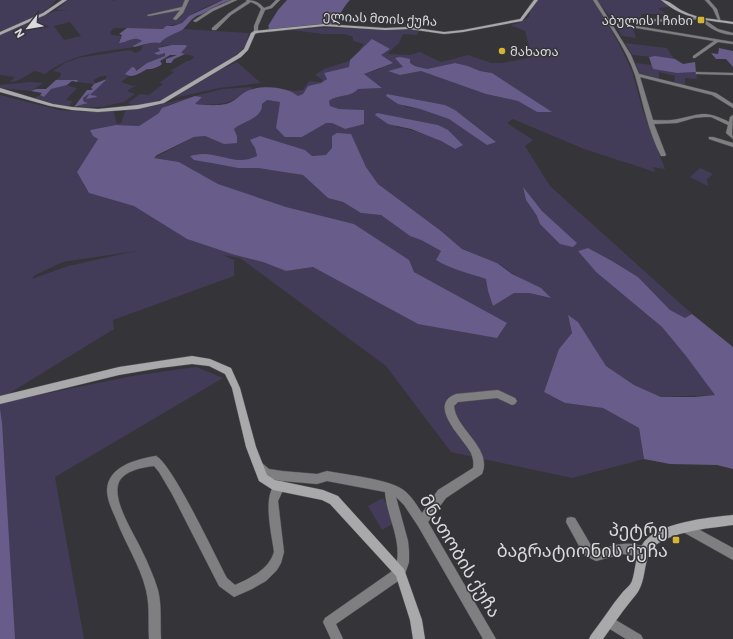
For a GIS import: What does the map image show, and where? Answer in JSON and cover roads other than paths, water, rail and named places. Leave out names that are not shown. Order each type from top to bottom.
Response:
[{"type":"street","points":[[0,33],[44,14],[65,0]]},
{"type":"street","points":[[175,20],[184,8],[187,0]]},
{"type":"street","points":[[195,21],[212,10],[235,0]]},
{"type":"street","points":[[214,29],[230,14],[249,0],[263,8],[271,7],[278,0]]},
{"type":"street","name":"ელიას მთის ქუჩა","points":[[256,32],[324,25],[385,29],[409,28],[444,33],[463,31],[521,20],[526,16],[528,10],[536,0]]},
{"type":"street","points":[[595,0],[629,55],[637,75],[650,122],[663,155]]},
{"type":"street","points":[[663,0],[681,12],[696,18],[733,23]]},
{"type":"street","points":[[707,0],[715,9],[720,21]]},
{"type":"street","points":[[258,4],[264,2]]},
{"type":"street","points":[[149,15],[184,8]]},
{"type":"street","points":[[0,90],[18,93],[46,103],[70,108],[94,110],[150,105],[162,102],[246,50],[253,33],[256,32],[255,26],[263,14],[263,8]]},
{"type":"street","points":[[651,20],[678,21],[696,18]]},
{"type":"street","points":[[702,19],[710,26],[724,33],[733,34]]},
{"type":"street","points":[[637,27],[732,42]]},
{"type":"street","points":[[724,33],[725,37],[732,42]]},
{"type":"street","points":[[695,57],[718,40]]},
{"type":"street","points":[[698,73],[733,74]]},
{"type":"street","points":[[637,75],[714,94],[733,106]]},
{"type":"street","points":[[650,122],[677,121],[704,115],[712,116],[730,124]]},
{"type":"street","points":[[733,117],[730,124],[729,133],[733,137]]},
{"type":"street","points":[[711,138],[733,146]]},
{"type":"street","points":[[0,400],[119,371],[192,360],[210,363],[228,371],[236,388],[242,416],[263,478],[273,485],[281,481],[334,500],[400,573],[416,620],[419,639]]},
{"type":"street","points":[[422,522],[442,494],[478,471],[479,462],[475,451],[450,415],[449,404],[456,398],[498,394],[512,401]]},
{"type":"street","points":[[155,639],[152,592],[141,561],[122,523],[112,496],[113,483],[118,475],[146,462],[156,461],[163,468],[176,490],[223,582],[234,591],[251,584],[266,573],[274,566],[278,558],[279,552],[273,501],[281,481]]},
{"type":"street","name":"მნათობის ქუჩა","points":[[281,481],[316,480],[327,476],[390,488],[400,493],[408,501],[422,522],[490,639]]},
{"type":"street","points":[[336,639],[329,622],[400,573],[404,563],[401,530],[390,498],[390,488]]},
{"type":"street","points":[[595,639],[637,583],[644,552],[650,543],[669,533],[687,528],[710,522],[733,520]]},
{"type":"street","points":[[571,522],[588,551],[596,555],[623,549],[644,552]]},
{"type":"street","points":[[687,528],[733,554]]},
{"type":"street","points":[[609,622],[636,639]]},
{"type":"place","name":"აბულის I ჩიხი","points":[[701,20]]},
{"type":"place","name":"მახათა","points":[[502,51]]},
{"type":"place","name":"პეტრე ბაგრატიონის ქუჩა","points":[[676,540]]}]
